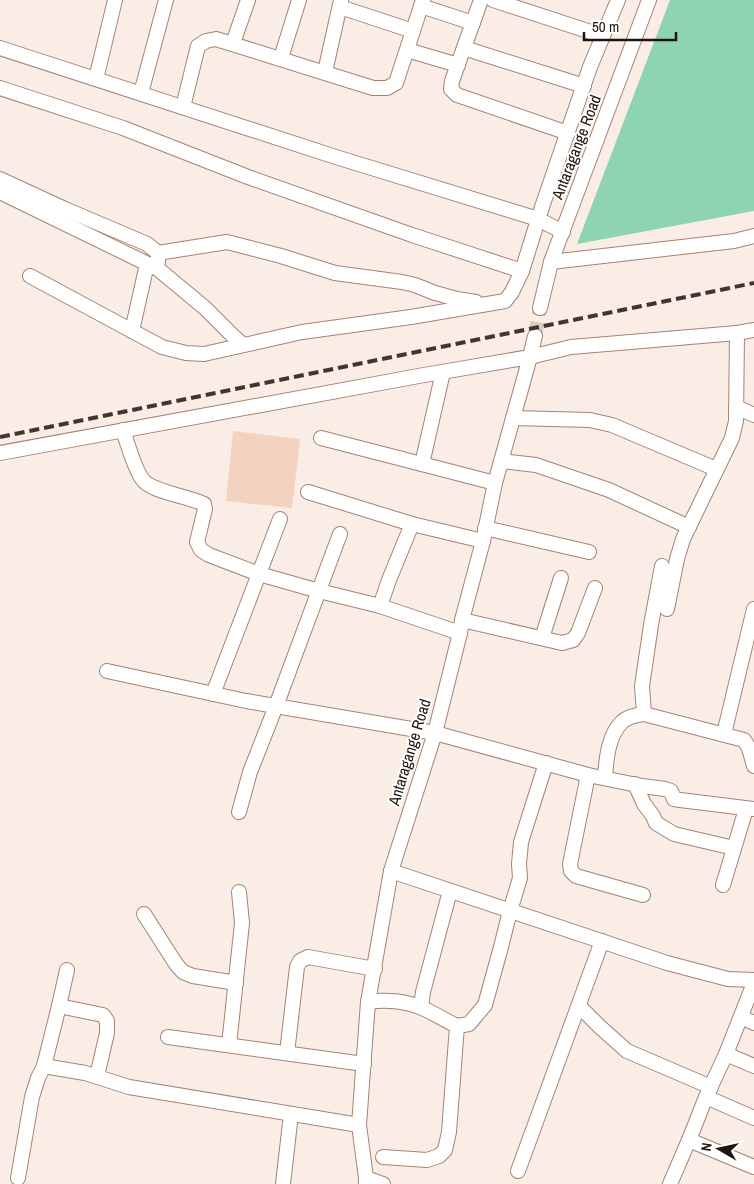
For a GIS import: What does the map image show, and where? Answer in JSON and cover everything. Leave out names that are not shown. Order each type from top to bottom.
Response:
[{"type":"street","points":[[96,79],[115,0]]},
{"type":"street","points":[[140,93],[166,0]]},
{"type":"street","points":[[234,43],[248,0]]},
{"type":"street","points":[[281,58],[299,0]]},
{"type":"street","points":[[481,0],[458,64],[451,90],[457,95],[568,132]]},
{"type":"street","points":[[493,0],[603,36]]},
{"type":"street","points":[[30,276],[162,347],[204,354],[302,332],[411,317],[505,301],[522,272],[538,219],[584,86],[618,0]]},
{"type":"street","name":"Antaragange Road","points":[[540,308],[552,262],[650,0]]},
{"type":"street","points":[[183,107],[198,46],[206,41],[216,39],[234,43],[373,88],[387,88],[396,83],[422,3],[473,23]]},
{"type":"street","points":[[324,72],[340,4],[413,31]]},
{"type":"street","points":[[0,48],[339,158],[538,219],[563,232]]},
{"type":"street","points":[[464,48],[584,86]]},
{"type":"street","points":[[407,50],[458,64]]},
{"type":"street","points":[[0,88],[123,128],[248,177],[522,272]]},
{"type":"street","points":[[0,179],[147,244],[158,254]]},
{"type":"street","points":[[0,192],[152,267],[205,308],[232,336],[244,345]]},
{"type":"street","points":[[552,262],[734,241],[754,236]]},
{"type":"street","points":[[158,254],[227,242],[335,273],[402,282],[457,299],[486,304]]},
{"type":"street","points":[[132,331],[152,267],[158,254]]},
{"type":"street","points":[[0,453],[530,357],[571,347],[754,330]]},
{"type":"street","points":[[667,610],[683,539],[732,438],[736,421],[737,333]]},
{"type":"street","name":"Antaragange Road","points":[[366,1181],[359,1125],[368,1002],[391,871],[435,733],[495,483],[535,336]]},
{"type":"street","points":[[422,464],[443,372]]},
{"type":"street","points":[[736,407],[754,415]]},
{"type":"street","points":[[513,418],[590,420],[612,425],[716,469]]},
{"type":"street","points":[[123,430],[143,481],[156,488],[204,504],[205,509],[197,542],[201,550],[209,555],[259,574],[461,627],[542,638],[562,643],[573,640],[578,633],[595,588]]},
{"type":"street","points":[[321,438],[495,483]]},
{"type":"street","points":[[501,461],[536,465],[609,490],[689,527]]},
{"type":"street","points":[[308,492],[412,524],[589,552]]},
{"type":"street","points":[[213,694],[280,519]]},
{"type":"street","points":[[380,606],[388,580],[412,524]]},
{"type":"street","points":[[239,812],[250,772],[340,534]]},
{"type":"street","points":[[644,714],[642,686],[662,566]]},
{"type":"street","points":[[542,638],[561,578]]},
{"type":"street","points":[[724,734],[754,609]]},
{"type":"street","points":[[106,671],[276,706],[435,733],[588,775],[666,789],[671,791],[674,799],[750,809],[734,848],[723,885]]},
{"type":"street","points":[[604,778],[607,752],[615,732],[622,722],[634,716],[644,714],[744,740],[749,748],[754,766]]},
{"type":"street","points":[[368,1002],[379,1000],[421,1007],[457,1026],[469,1024],[485,1005],[520,878],[521,842],[546,763]]},
{"type":"street","points":[[588,775],[570,871],[576,876],[643,895]]},
{"type":"street","points":[[635,784],[644,804],[656,823],[674,834],[734,848]]},
{"type":"street","points":[[391,871],[668,963],[728,979],[754,981],[726,1054],[670,1184]]},
{"type":"street","points":[[421,1007],[450,891]]},
{"type":"street","points":[[229,1045],[242,923],[239,892]]},
{"type":"street","points":[[144,914],[183,972],[193,976],[236,983]]},
{"type":"street","points":[[518,1171],[602,941]]},
{"type":"street","points":[[287,1053],[297,967],[300,961],[308,957],[374,969]]},
{"type":"street","points":[[18,1178],[32,1097],[44,1066],[67,970]]},
{"type":"street","points":[[59,1006],[103,1015],[107,1021],[107,1033],[97,1076]]},
{"type":"street","points":[[578,1006],[627,1051],[708,1092],[754,1118]]},
{"type":"street","points":[[741,1017],[754,1023]]},
{"type":"street","points":[[383,1157],[427,1160],[439,1156],[445,1150],[449,1132],[457,1026]]},
{"type":"street","points":[[168,1036],[364,1064]]},
{"type":"street","points":[[726,1054],[754,1066]]},
{"type":"street","points":[[44,1066],[97,1076],[130,1087],[359,1125]]},
{"type":"street","points":[[283,1184],[291,1114]]},
{"type":"street","points":[[689,1140],[754,1167]]},
{"type":"street","points":[[366,1181],[383,1184]]},
{"type":"green space","points":[[670,0],[754,0],[754,211],[577,244]]},
{"type":"building","points":[[233,431],[300,439],[292,508],[226,501]]},
{"type":"tunnel","points":[[535,336],[540,308]]},
{"type":"railway","points":[[0,437],[754,283]]}]
